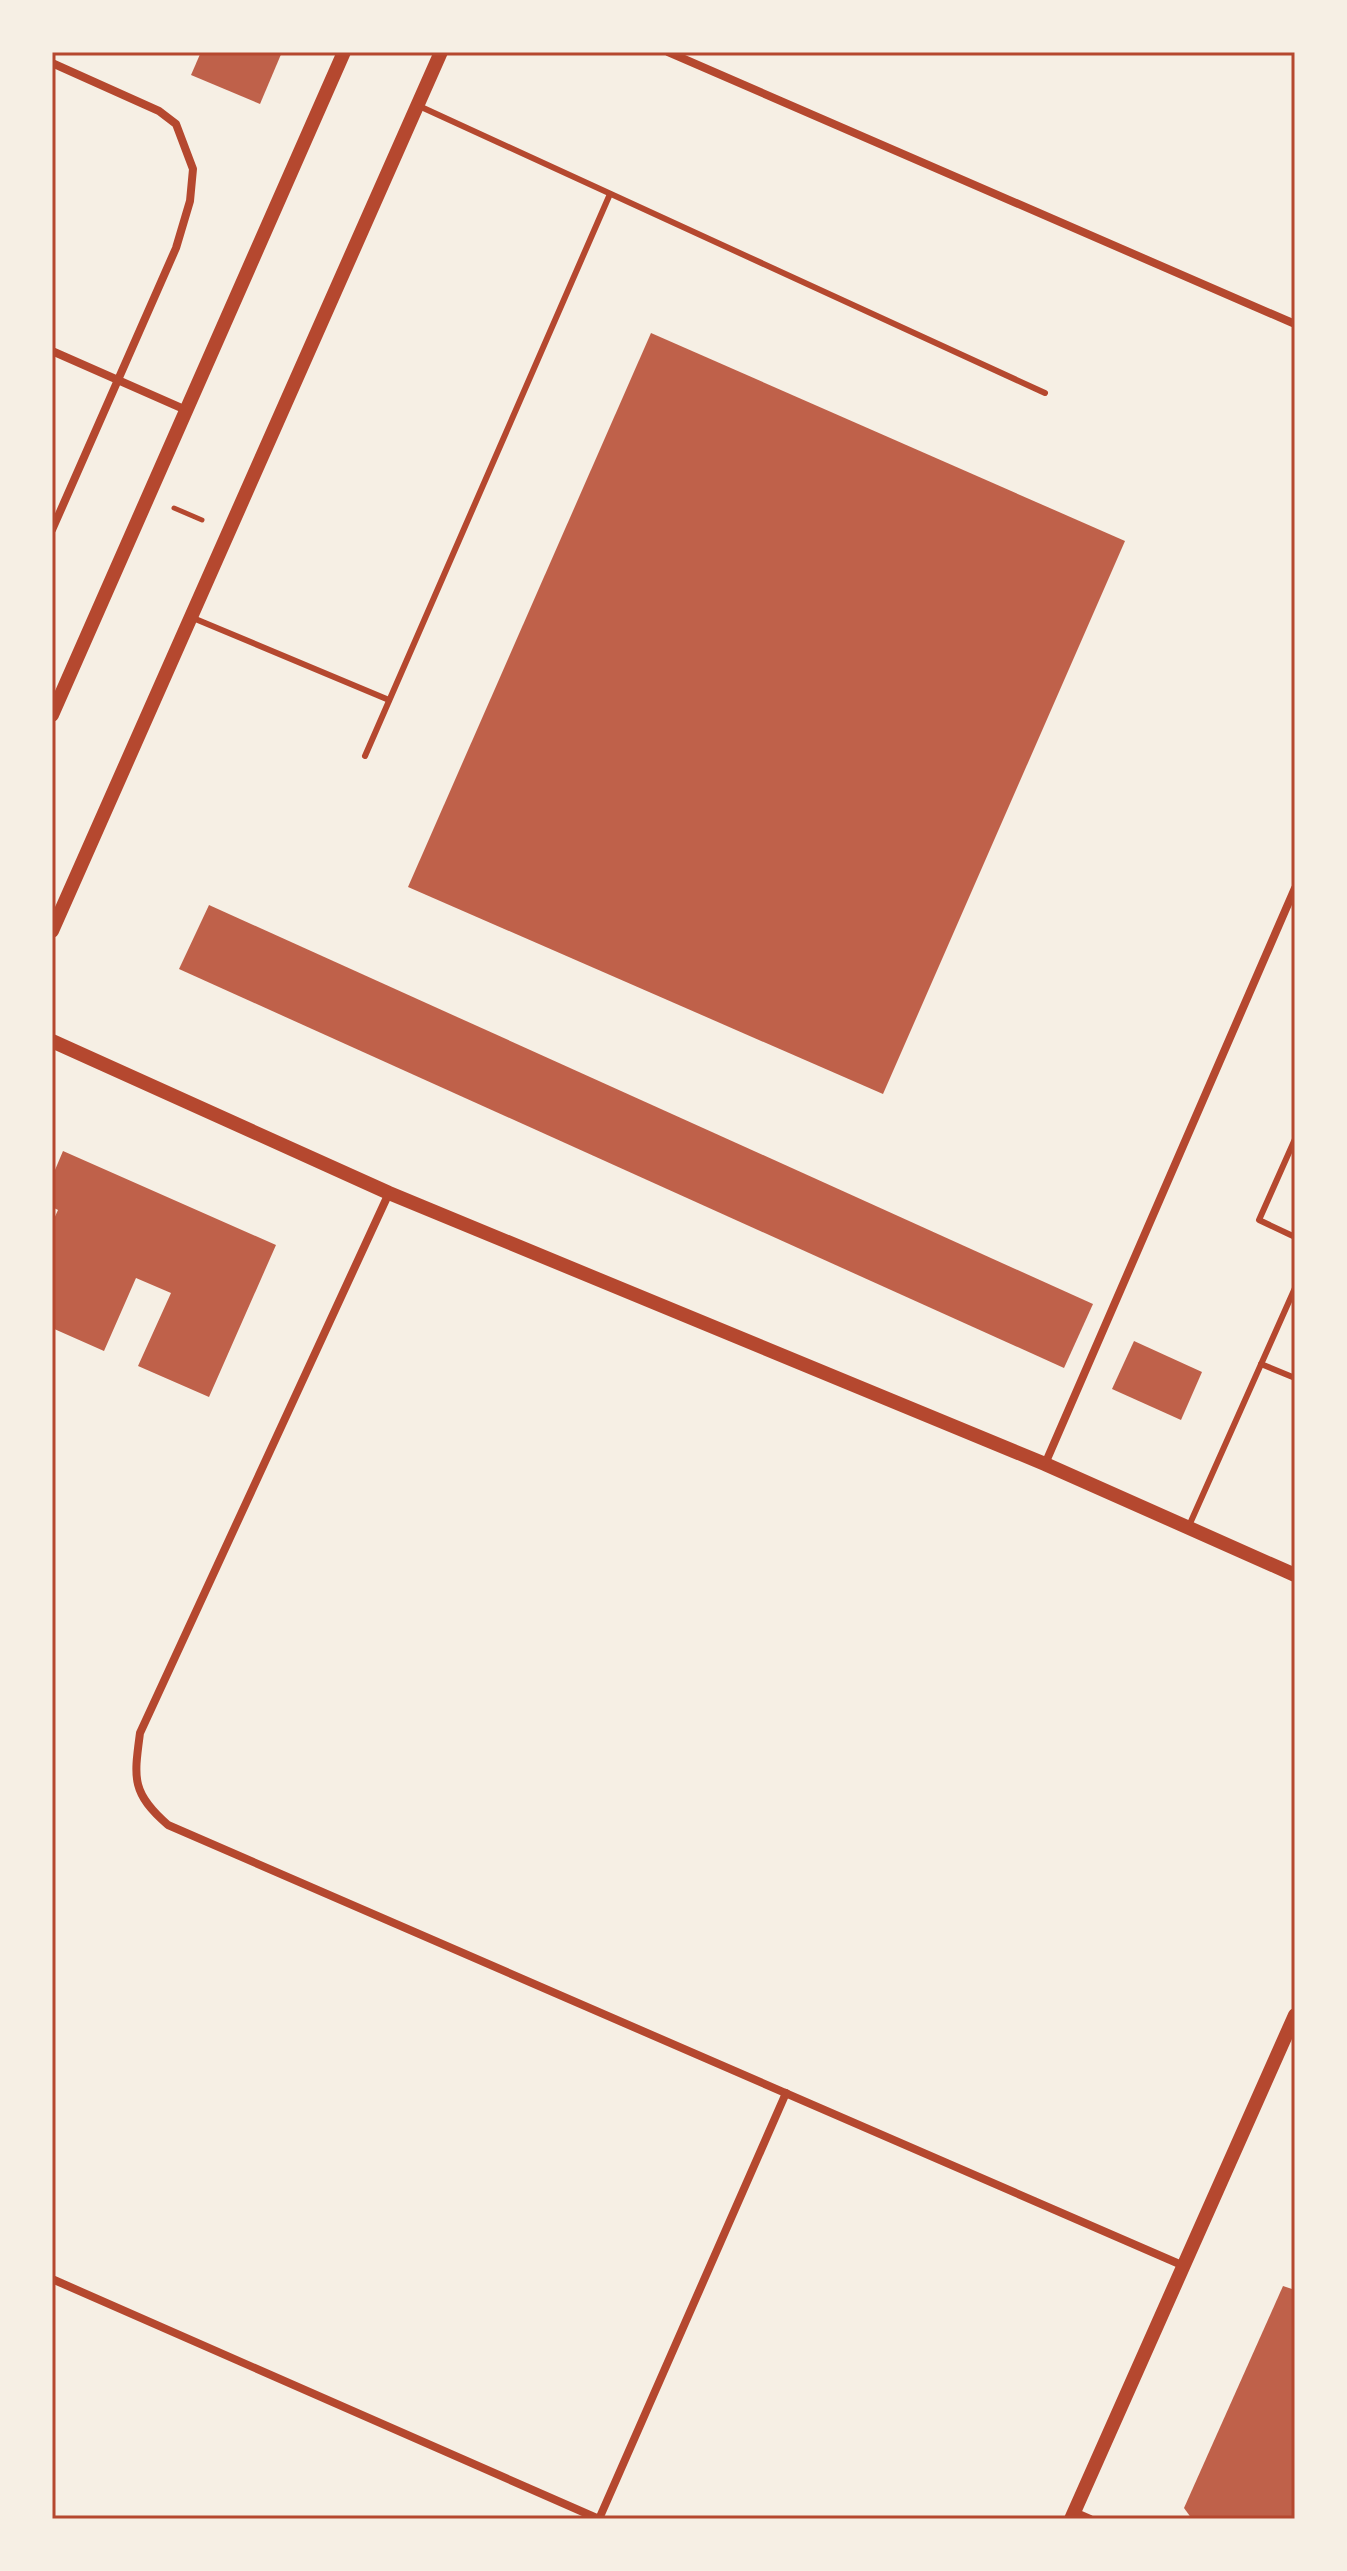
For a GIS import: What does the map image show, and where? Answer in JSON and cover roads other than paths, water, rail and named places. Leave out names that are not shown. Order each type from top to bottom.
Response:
[{"type":"street","points":[[52,715],[344,52]]},
{"type":"street","points":[[52,931],[441,52]]},
{"type":"street","points":[[668,52],[1295,324]]},
{"type":"street","points":[[52,63],[159,111],[176,124],[193,169],[190,201],[176,248],[52,530]]},
{"type":"street","points":[[52,351],[186,410]]},
{"type":"street","points":[[1045,1464],[1295,888]]},
{"type":"street","points":[[52,1041],[389,1193],[1045,1464],[1295,1575]]},
{"type":"street","points":[[389,1193],[140,1733],[134,1780],[148,1808],[168,1825],[1184,2266]]},
{"type":"street","points":[[1090,2519],[1073,2516],[1295,2015]]},
{"type":"street","points":[[52,2279],[599,2519],[786,2093]]},
{"type":"lane","points":[[417,105],[1045,393]]},
{"type":"lane","points":[[365,756],[610,194]]},
{"type":"lane","points":[[191,617],[389,700]]},
{"type":"lane","points":[[1295,1139],[1259,1220],[1295,1237]]},
{"type":"lane","points":[[1188,1528],[1295,1288]]},
{"type":"lane","points":[[1261,1364],[1295,1378]]}]
